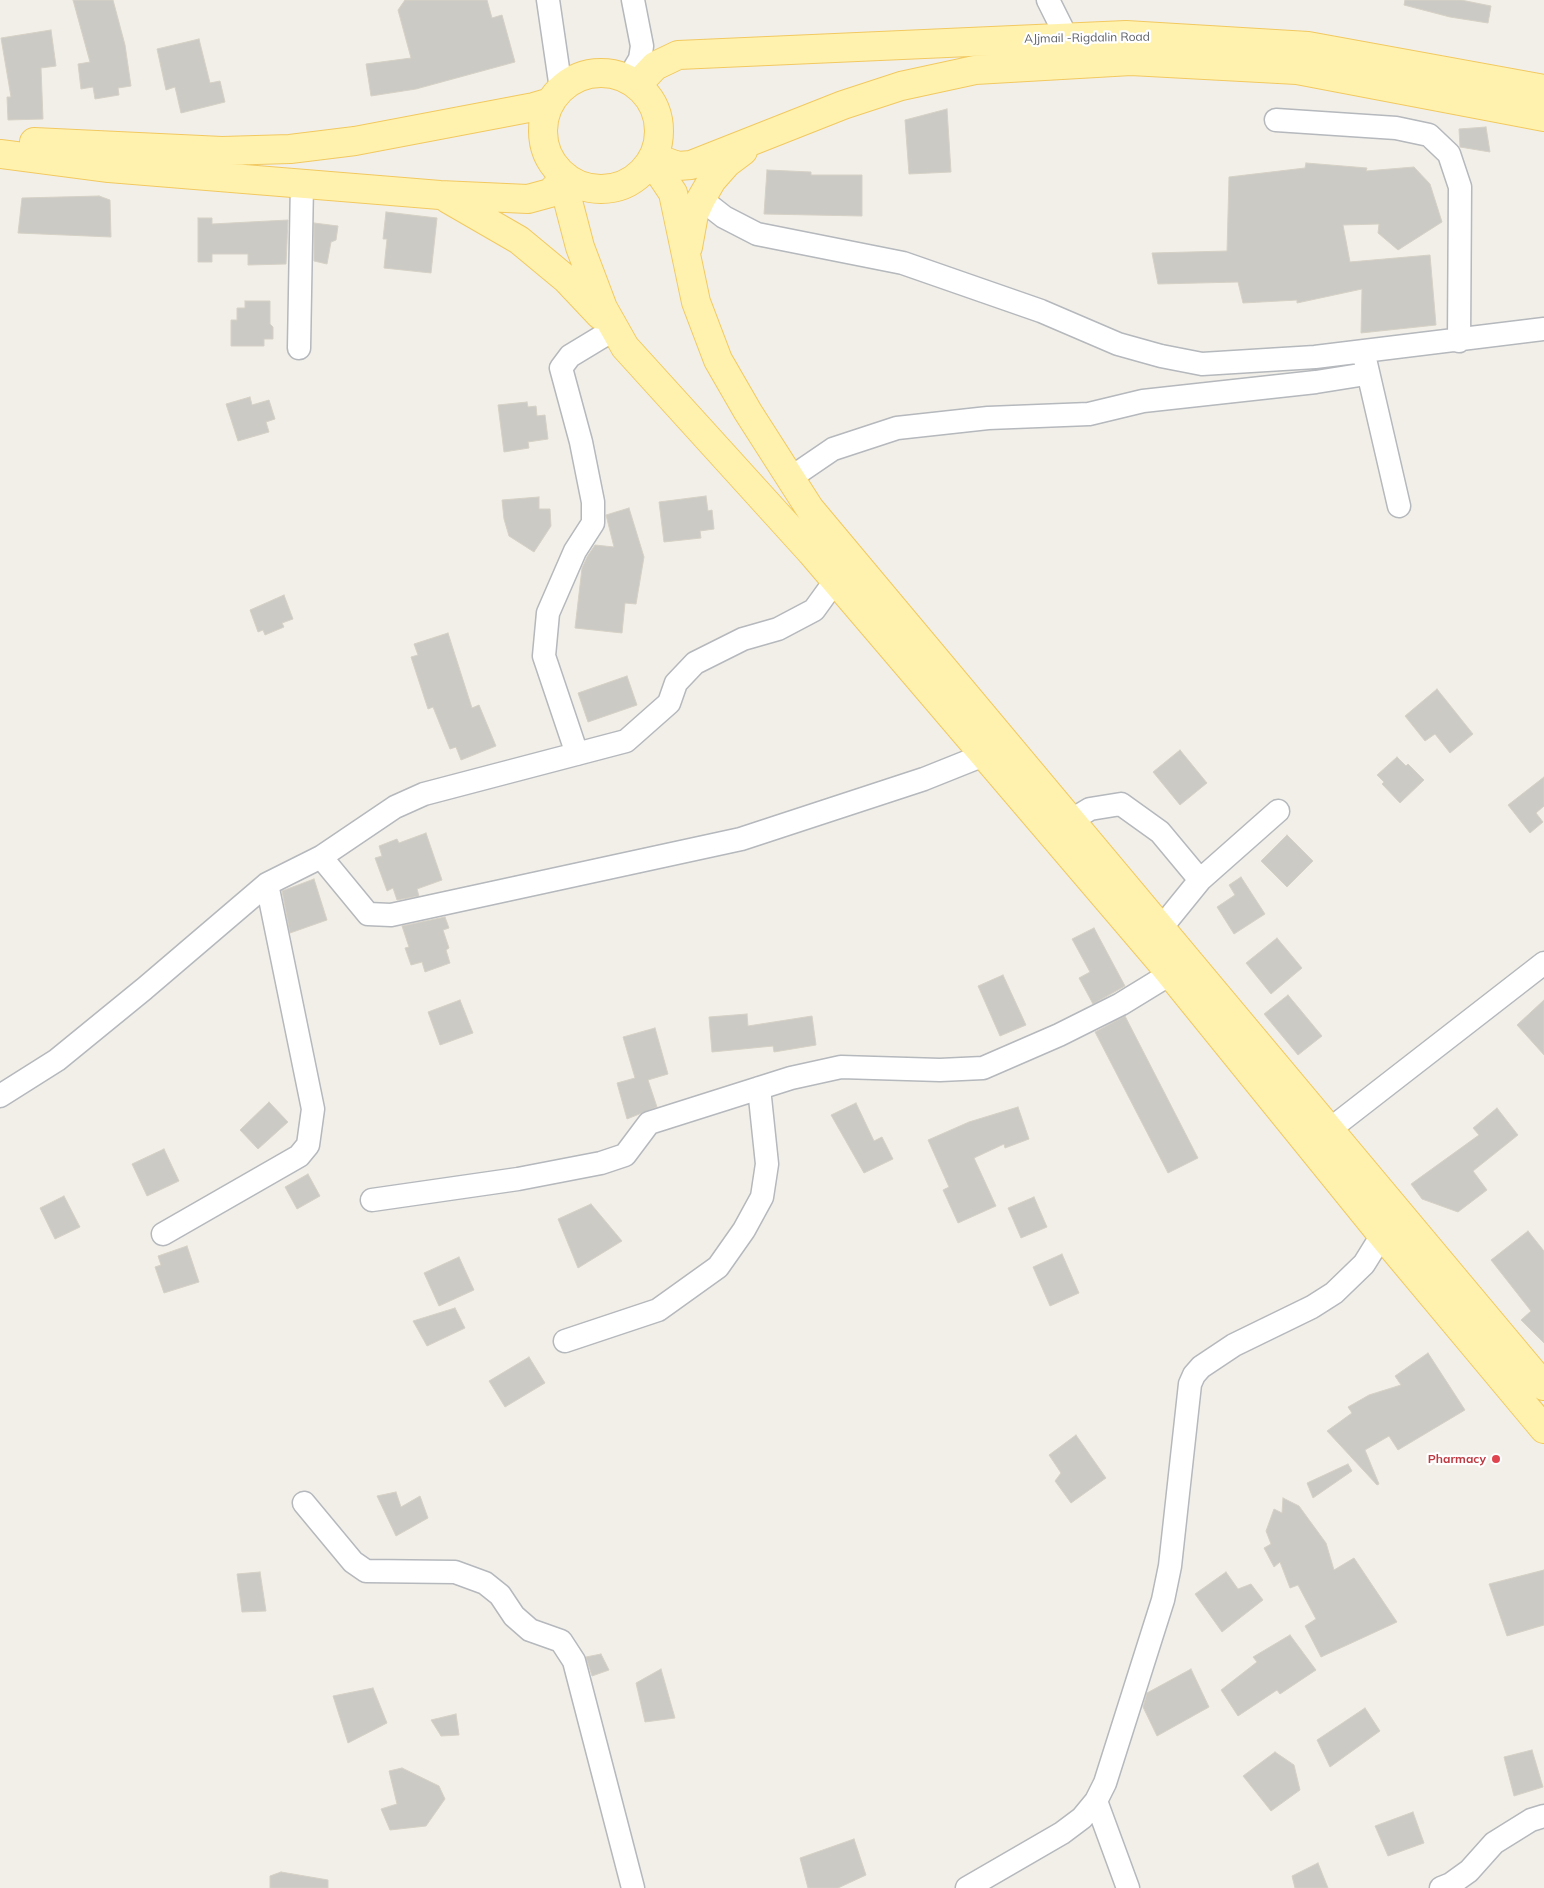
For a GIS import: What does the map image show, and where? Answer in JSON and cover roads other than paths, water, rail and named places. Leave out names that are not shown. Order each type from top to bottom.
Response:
[{"type":"main road","name":"AJjmail -Rigdalin Road","points":[[632,82],[655,66],[678,55],[1126,35],[1308,46],[1544,89]]},
{"type":"main road","name":"AJjmail -Rigdalin Road","points":[[651,161],[678,166],[691,165],[835,108],[885,91],[975,70],[1131,61],[1297,70],[1544,116]]},
{"type":"main road","points":[[0,141],[222,151],[290,150],[355,141],[534,108],[556,96],[570,82],[593,74],[605,73],[632,82],[647,95],[658,119],[660,132],[651,161],[632,180],[610,188],[587,187],[565,176],[555,167],[545,146],[544,124],[556,96]]},
{"type":"main road","points":[[686,266],[690,230],[701,199],[712,180],[727,163],[764,136]]},
{"type":"main road","points":[[0,154],[109,168],[440,195],[528,199],[540,198],[558,185],[565,176]]},
{"type":"main road","points":[[651,161],[672,193],[686,266],[696,302],[718,360],[789,479],[821,544],[835,581],[1170,974],[1544,1429]]},
{"type":"main road","points":[[565,176],[573,224],[580,247],[603,308],[619,338]]},
{"type":"main road","points":[[440,195],[494,224],[543,259],[587,300],[619,338],[821,544],[1070,821],[1544,1386]]},
{"type":"street","points":[[548,0],[556,96]]},
{"type":"street","points":[[632,82],[640,59],[642,46],[633,0]]},
{"type":"street","points":[[1048,0],[1067,38]]},
{"type":"street","points":[[1276,120],[1396,128],[1429,135],[1450,154],[1460,187],[1459,341]]},
{"type":"street","points":[[299,348],[302,183]]},
{"type":"street","points":[[701,199],[724,217],[757,234],[903,263],[1041,311],[1118,344],[1161,356],[1202,364],[1315,357],[1459,341],[1544,329]]},
{"type":"street","points":[[577,754],[544,656],[548,613],[575,551],[593,523],[593,502],[581,442],[560,368],[570,356],[619,338]]},
{"type":"street","points":[[1364,351],[1366,374],[1399,506]]},
{"type":"street","points":[[789,479],[834,449],[897,428],[988,418],[1089,414],[1143,401],[1316,382],[1366,374]]},
{"type":"street","points":[[0,1096],[64,1054],[144,990],[266,884],[321,857],[395,807],[424,794],[626,741],[669,703],[676,682],[695,663],[743,639],[778,629],[814,610],[835,581]]},
{"type":"street","points":[[321,857],[368,914],[391,914],[741,839],[924,779],[984,755]]},
{"type":"street","points":[[1070,821],[1090,809],[1121,804],[1160,832],[1200,880]]},
{"type":"street","points":[[1161,928],[1200,880],[1278,811]]},
{"type":"street","points":[[164,1234],[299,1156],[308,1145],[313,1109],[266,884]]},
{"type":"street","points":[[1329,1130],[1544,963]]},
{"type":"street","points":[[372,1200],[518,1179],[601,1163],[625,1155],[649,1123],[791,1078],[841,1067],[940,1070],[983,1068],[1059,1035],[1121,1004],[1170,974]]},
{"type":"street","points":[[565,1341],[658,1310],[718,1268],[744,1230],[762,1197],[767,1164],[759,1088]]},
{"type":"street","points":[[967,1888],[1062,1833],[1082,1818],[1096,1801],[1105,1783],[1163,1600],[1173,1551],[1190,1384],[1194,1375],[1201,1367],[1234,1345],[1312,1307],[1334,1293],[1364,1264],[1382,1234]]},
{"type":"street","points":[[304,1503],[354,1562],[366,1571],[455,1572],[485,1583],[500,1596],[514,1616],[530,1630],[562,1641],[574,1661],[633,1888]]},
{"type":"street","points":[[1096,1801],[1128,1888]]},
{"type":"street","points":[[1441,1888],[1451,1884],[1470,1871],[1494,1843],[1531,1820],[1544,1816]]},
{"type":"place","name":"Pharmacy","points":[[1496,1459]]}]
